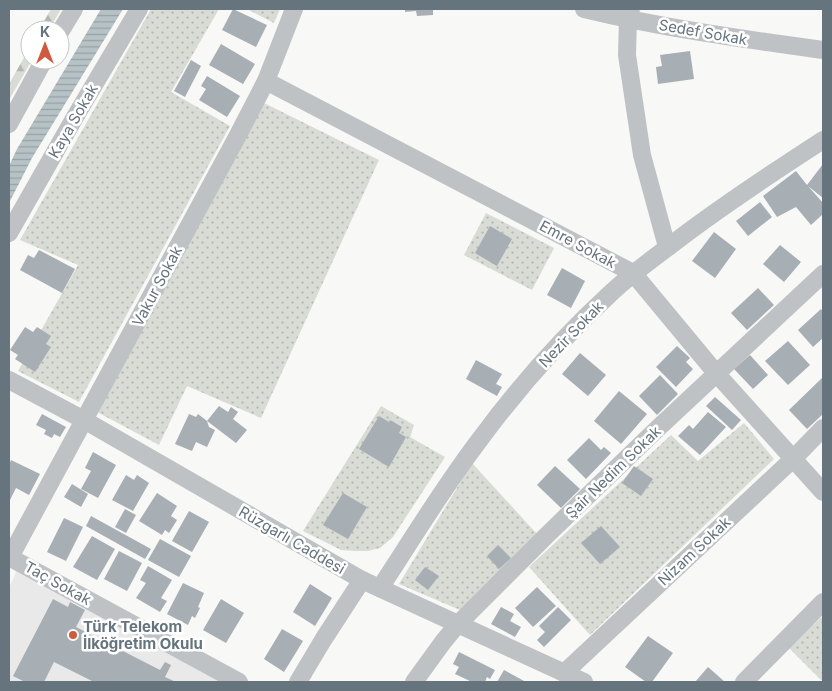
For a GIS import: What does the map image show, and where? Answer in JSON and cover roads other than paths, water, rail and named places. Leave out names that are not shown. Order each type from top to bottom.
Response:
[{"type":"street","points":[[67,20],[74,9]]},
{"type":"street","name":"Kaya Sokak","points":[[9,233],[139,9]]},
{"type":"street","name":"Vakur Sokak","points":[[9,557],[238,137],[266,81],[294,9]]},
{"type":"street","name":"Sedef Sokak","points":[[584,9],[630,14],[745,39],[823,50]]},
{"type":"street","points":[[630,14],[627,55],[642,154],[667,247]]},
{"type":"street","points":[[9,124],[39,70]]},
{"type":"street","name":"Emre Sokak","points":[[266,81],[633,273],[716,373],[823,492]]},
{"type":"street","name":"Nezir Sokak","points":[[380,588],[464,460],[487,429],[543,361],[582,320],[633,273],[667,247],[740,195],[823,140]]},
{"type":"street","name":"Şair Nedim Sokak","points":[[414,682],[457,625],[716,373],[823,274]]},
{"type":"street","name":"Rüzgarlı Caddesi","points":[[9,380],[84,420],[362,580],[584,682]]},
{"type":"street","name":"Nizam Sokak","points":[[564,673],[793,459],[823,428]]},
{"type":"street","name":"Taç Sokak","points":[[9,557],[239,682]]},
{"type":"street","points":[[298,682],[362,580]]},
{"type":"street","points":[[744,682],[823,602]]},
{"type":"place","name":"Türk Telekom İlköğretim Okulu","points":[[73,635]]}]
